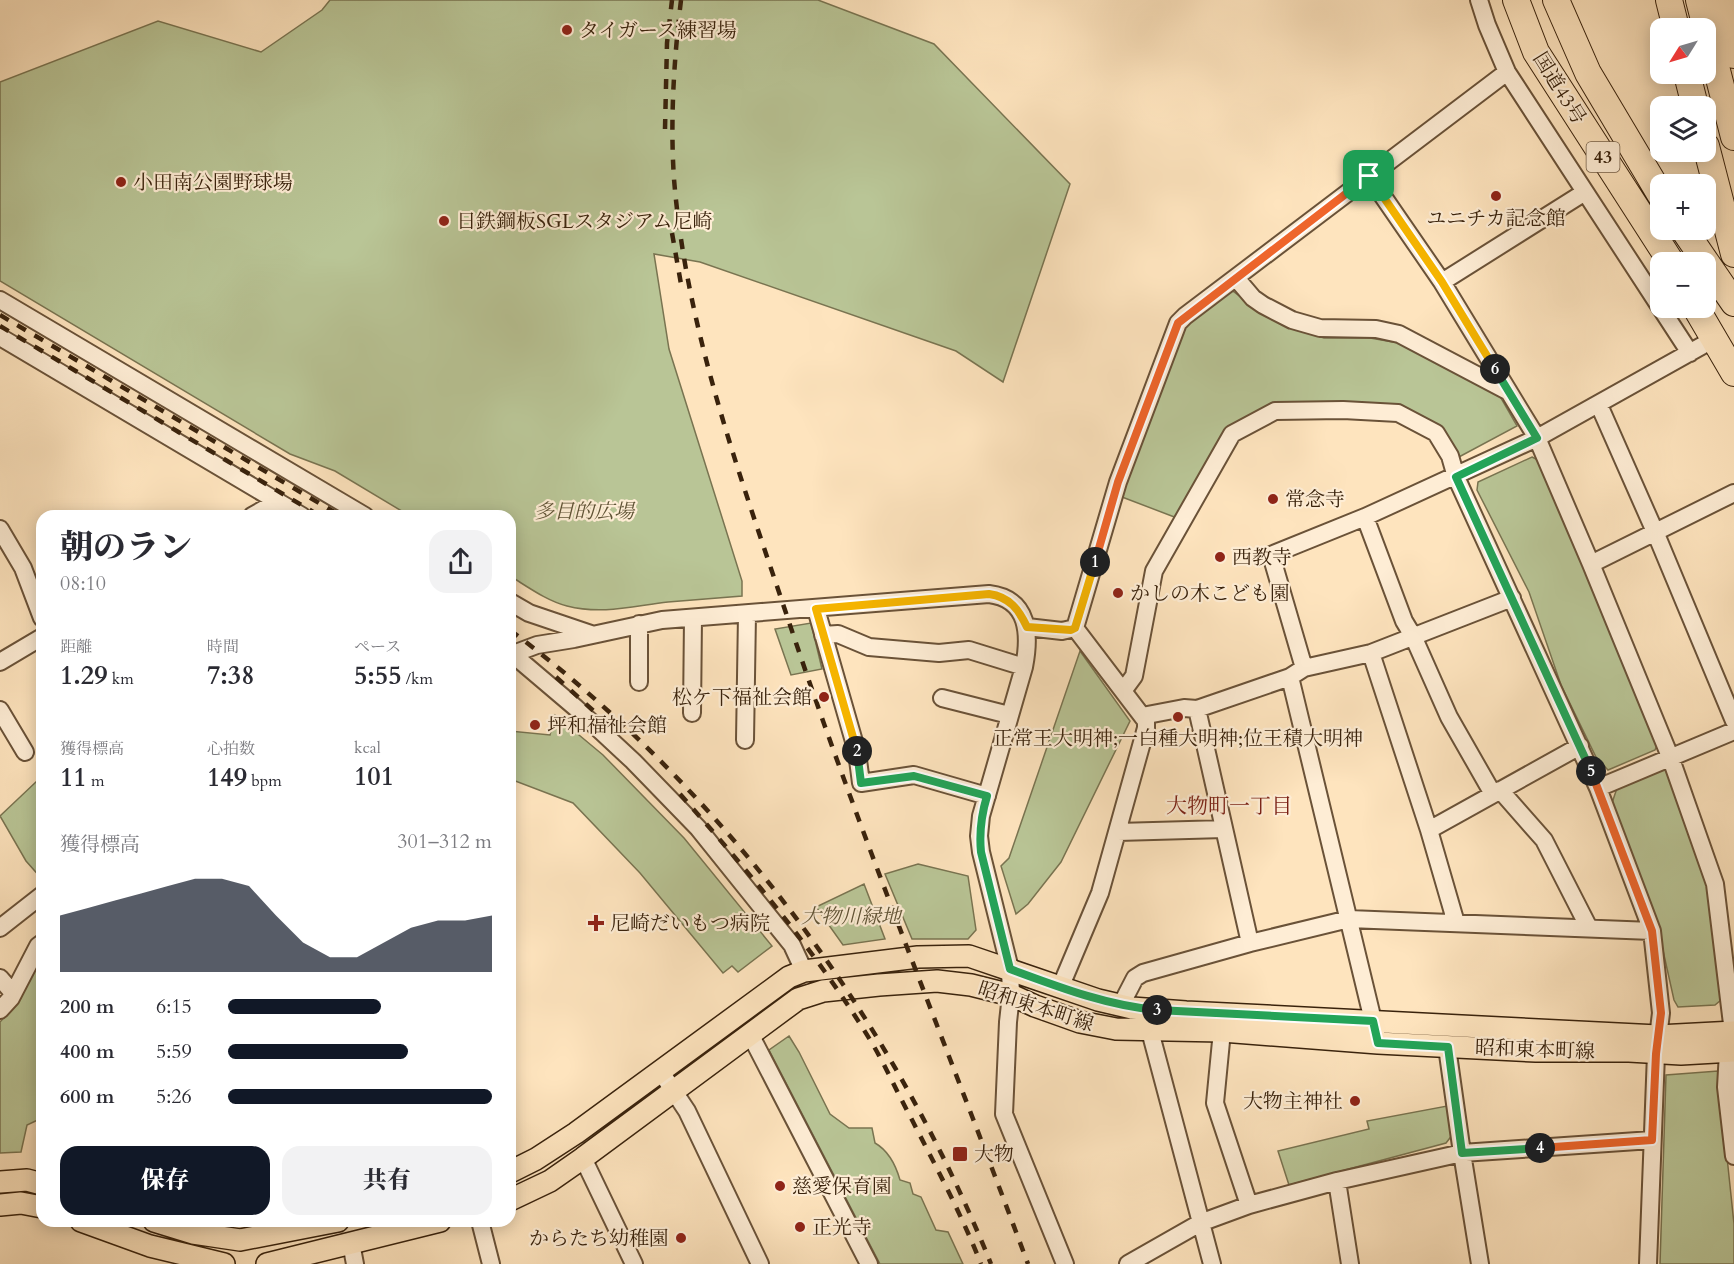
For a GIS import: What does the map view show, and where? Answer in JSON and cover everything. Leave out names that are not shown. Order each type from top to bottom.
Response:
[{"type":"highway","name":"国道43号","points":[[1516,0],[1536,52],[1665,252]]},
{"type":"highway","name":"国道43号","points":[[1556,0],[1588,74],[1650,177]]},
{"type":"highway","points":[[1670,0],[1674,18]]},
{"type":"highway","points":[[1699,0],[1734,137]]},
{"type":"highway","points":[[1724,0],[1734,55]]},
{"type":"highway","points":[[1710,162],[1734,254]]},
{"type":"highway","points":[[1691,240],[1734,303]]},
{"type":"highway","points":[[1702,318],[1734,373]]},
{"type":"main road","name":"昭和東本町線","points":[[516,1169],[557,1146],[789,977],[804,971],[918,957],[969,956],[1059,988],[1121,1005],[1186,1012],[1373,1021],[1657,1045],[1732,1042]]},
{"type":"main road","name":"昭和東本町線","points":[[516,1197],[550,1181],[583,1158],[798,999],[823,991],[937,981],[971,985],[1011,995],[1080,1022],[1116,1029],[1222,1031],[1378,1043],[1548,1051],[1629,1051],[1657,1045]]},
{"type":"main road","points":[[0,1182],[27,1180],[36,1182]]},
{"type":"main road","points":[[0,1205],[21,1203],[36,1207]]},
{"type":"main road","points":[[98,1227],[159,1249],[224,1264]]},
{"type":"main road","points":[[174,1227],[193,1233],[240,1240],[307,1227]]},
{"type":"main road","points":[[267,1264],[416,1227]]},
{"type":"street","points":[[1479,0],[1507,72],[1690,353]]},
{"type":"street","points":[[1075,628],[1118,482],[1178,323],[1507,72]]},
{"type":"street","points":[[1369,176],[1442,282],[1537,438],[1671,759],[1715,884],[1732,1042],[1726,1087],[1734,1156]]},
{"type":"street","points":[[1442,282],[1585,192]]},
{"type":"street","points":[[1236,278],[1253,298],[1273,312],[1292,320],[1320,328],[1377,329],[1398,334],[1509,392]]},
{"type":"street","points":[[0,300],[355,510]]},
{"type":"street","points":[[0,337],[292,510]]},
{"type":"street","points":[[1378,1043],[1271,555],[1456,477],[1537,438],[1714,339]]},
{"type":"street","points":[[1599,405],[1734,721]]},
{"type":"street","points":[[1123,691],[1134,676],[1154,571],[1232,434],[1275,411],[1343,410],[1398,413],[1436,433],[1450,456],[1456,477],[1580,746],[1652,931],[1661,1013],[1652,1140],[1648,1264]]},
{"type":"street","points":[[1591,564],[1656,534],[1734,493]]},
{"type":"street","points":[[262,510],[278,501]]},
{"type":"street","points":[[1365,517],[1404,621],[1449,717],[1496,792],[1544,840],[1589,928]]},
{"type":"street","points":[[0,529],[22,568],[36,603]]},
{"type":"street","points":[[516,653],[537,645],[662,620],[989,594],[1007,599],[1016,607],[1027,627],[1028,646],[981,816],[979,836],[1010,969],[1011,995],[1004,1114],[1065,1264]]},
{"type":"street","points":[[1142,716],[1184,708],[1197,709],[1297,672],[1371,653],[1512,598]]},
{"type":"street","points":[[516,605],[529,613],[595,635]]},
{"type":"street","points":[[816,609],[858,752],[861,783],[914,776],[987,796]]},
{"type":"street","points":[[745,740],[747,614]]},
{"type":"street","points":[[692,713],[693,618]]},
{"type":"street","points":[[639,624],[639,682]]},
{"type":"street","points":[[1027,627],[1062,631],[1075,628]]},
{"type":"street","points":[[1059,988],[1100,893],[1146,728],[1146,721],[1075,628]]},
{"type":"street","points":[[823,635],[838,633],[869,647],[939,653],[969,650],[1024,667]]},
{"type":"street","points":[[0,662],[36,641]]},
{"type":"street","points":[[1371,653],[1429,830],[1456,923]]},
{"type":"street","points":[[516,659],[576,708],[633,761],[698,828],[792,945],[804,971]]},
{"type":"street","points":[[942,698],[1009,715]]},
{"type":"street","points":[[1197,709],[1250,943]]},
{"type":"street","points":[[0,710],[7,738],[25,753]]},
{"type":"street","points":[[1598,788],[1734,731]]},
{"type":"street","points":[[1429,830],[1580,746]]},
{"type":"street","points":[[1118,832],[1224,829]]},
{"type":"street","points":[[0,928],[36,900]]},
{"type":"street","points":[[1121,1005],[1135,978],[1140,975],[1250,943],[1349,919],[1652,931]]},
{"type":"street","points":[[0,1010],[13,993],[36,950]]},
{"type":"street","points":[[0,978],[13,993]]},
{"type":"street","points":[[1150,1031],[1212,1264]]},
{"type":"street","points":[[1222,1031],[1215,1103],[1250,1204]]},
{"type":"street","points":[[750,1034],[869,1264]]},
{"type":"street","points":[[1448,1047],[1480,1264]]},
{"type":"street","points":[[661,1072],[687,1111],[760,1264]]},
{"type":"street","points":[[1128,1264],[1200,1223],[1250,1204],[1337,1181],[1462,1153],[1652,1140]]},
{"type":"street","points":[[583,1158],[634,1264]]},
{"type":"street","points":[[1337,1181],[1350,1264]]},
{"type":"street","points":[[482,1227],[491,1264]]},
{"type":"street","points":[[351,1243],[354,1264]]},
{"type":"green space","name":"多目的広場","points":[[330,0],[818,0],[934,44],[1070,184],[1003,382],[956,351],[700,262],[654,254],[669,349],[742,581],[742,596],[618,609],[580,609],[552,601],[516,580],[516,510],[400,510],[335,471],[290,454],[0,281],[0,82],[158,21],[261,52],[322,10]]},
{"type":"green space","points":[[1230,289],[1257,309],[1290,326],[1324,338],[1370,338],[1399,343],[1498,393],[1517,426],[1457,458],[1399,406],[1272,403],[1228,427],[1177,518],[1122,497],[1147,419],[1181,328]]},
{"type":"green space","points":[[1532,457],[1540,461],[1659,741],[1655,750],[1608,770],[1596,757],[1561,685],[1529,592],[1477,490],[1478,482]]},
{"type":"green space","points":[[811,623],[822,669],[791,675],[775,629]]},
{"type":"green space","points":[[1080,651],[1130,721],[1061,862],[1028,904],[1016,914],[1001,866],[1009,858]]},
{"type":"green space","points":[[555,715],[603,755],[684,838],[772,946],[738,972],[732,966],[723,973],[640,873],[573,803],[516,781],[516,732],[550,735]]},
{"type":"green space","points":[[1665,768],[1670,771],[1707,875],[1721,1000],[1715,1005],[1678,1007],[1674,1000],[1658,928],[1612,803],[1617,788]]},
{"type":"green space","points":[[36,782],[36,872],[26,861],[0,816]]},
{"type":"green space","points":[[918,864],[968,876],[976,930],[968,939],[912,939],[885,874]]},
{"type":"green space","name":"大物川緑地","points":[[864,884],[885,939],[843,945],[816,907]]},
{"type":"green space","points":[[36,963],[36,1121],[27,1125],[21,1152],[0,1153],[0,1022],[10,1011]]},
{"type":"green space","points":[[789,1036],[830,1114],[849,1128],[872,1128],[875,1143],[891,1159],[900,1180],[910,1183],[913,1194],[921,1197],[936,1230],[948,1232],[963,1264],[880,1264],[769,1050]]},
{"type":"green space","points":[[1718,1071],[1734,1224],[1734,1264],[1660,1264],[1666,1075]]},
{"type":"green space","points":[[1447,1106],[1453,1134],[1446,1143],[1289,1185],[1278,1151],[1369,1129],[1367,1121]]},
{"type":"railway","points":[[665,129],[667,43],[672,0]]},
{"type":"railway","points":[[681,0],[673,90],[674,179],[680,234],[690,289],[716,398],[842,775],[1028,1264]]},
{"type":"railway","points":[[672,233],[681,284]]},
{"type":"railway","points":[[0,315],[331,510]]},
{"type":"railway","points":[[0,326],[310,510]]},
{"type":"railway","points":[[516,635],[588,693],[661,762],[730,836],[793,914],[851,997],[904,1084],[951,1173],[991,1264]]},
{"type":"railway","points":[[556,677],[618,733]]},
{"type":"railway","points":[[680,794],[782,914],[851,1010],[887,1070],[965,1226],[981,1264]]},
{"type":"place","name":"タイガース練習場","points":[[567,30]]},
{"type":"place","name":"小田南公園野球場","points":[[121,182]]},
{"type":"place","name":"ユニチカ記念館","points":[[1496,196]]},
{"type":"place","name":"日鉄鋼板SGLスタジアム尼崎","points":[[444,221]]},
{"type":"place","name":"常念寺","points":[[1273,499]]},
{"type":"place","name":"西教寺","points":[[1220,557]]},
{"type":"place","name":"かしの木こども園","points":[[1118,593]]},
{"type":"place","name":"松ケ下福祉会館","points":[[824,697]]},
{"type":"place","name":"正常王大明神;一白種大明神;位王積大明神","points":[[1178,717]]},
{"type":"place","name":"坪和福祉会館","points":[[535,725]]},
{"type":"place","name":"尼崎だいもつ病院","points":[[596,923]]},
{"type":"place","name":"大物主神社","points":[[1355,1101]]},
{"type":"place","name":"大物","points":[[960,1154]]},
{"type":"place","name":"慈愛保育園","points":[[780,1186]]},
{"type":"place","name":"正光寺","points":[[800,1227]]},
{"type":"place","name":"からたち幼稚園","points":[[681,1238]]},
{"type":"district","name":"大物町一丁目","points":[[1229,806]]},
{"type":"route","points":[[1369,176],[1442,282],[1537,438],[1456,477],[1598,788],[1652,931],[1661,1013],[1656,1054],[1652,1140],[1462,1153],[1448,1047],[1378,1043],[1373,1021],[1132,1008],[1079,995],[1010,969],[981,852],[979,836],[981,816],[987,796],[914,776],[861,783],[858,752],[849,728],[816,609],[989,594],[1007,599],[1016,607],[1027,627],[1062,631],[1075,628],[1118,482],[1178,323],[1369,176]]}]
